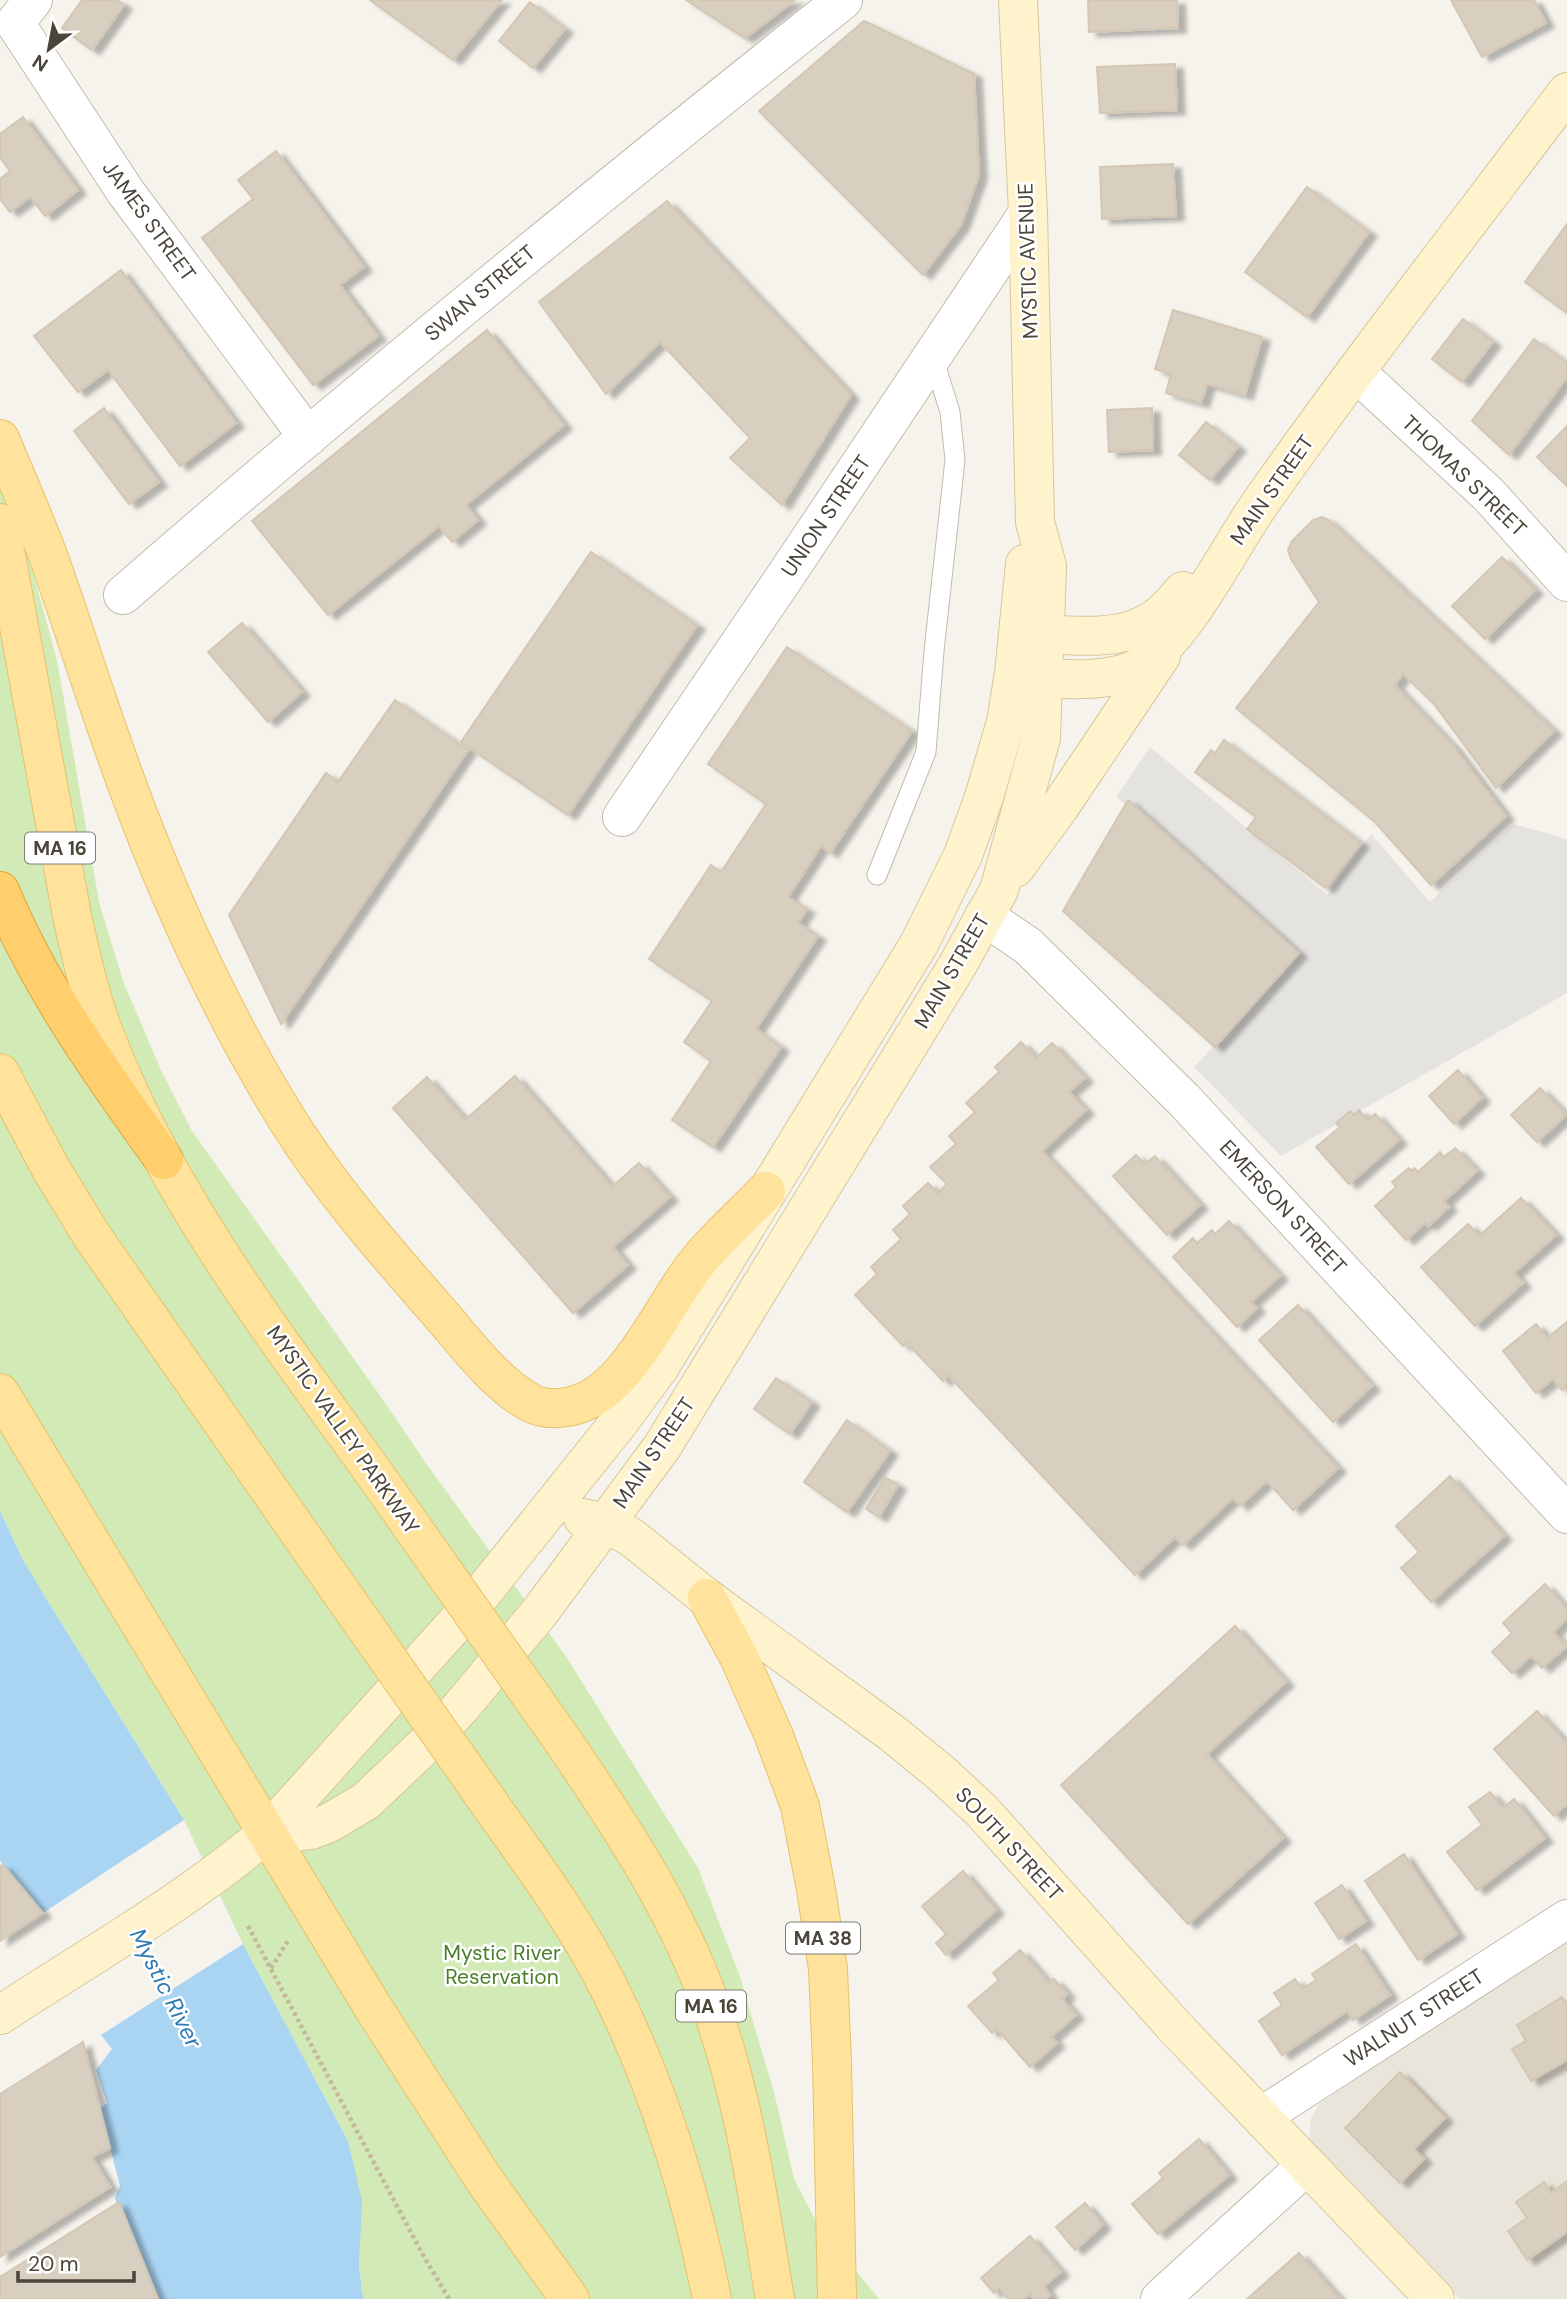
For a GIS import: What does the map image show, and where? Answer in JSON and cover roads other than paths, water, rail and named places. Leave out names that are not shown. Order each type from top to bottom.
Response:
[{"type":"highway","points":[[0,891],[32,960],[64,1016],[164,1160]]},
{"type":"main road","name":"MYSTIC AVENUE","points":[[1018,0],[1035,522],[1027,547],[1032,632],[1029,676]]},
{"type":"main road","name":"MAIN STREET","points":[[1029,676],[1105,677],[1125,673],[1142,665],[1154,655],[1182,623],[1259,506],[1567,92]]},
{"type":"main road","points":[[0,439],[49,557],[112,743],[156,859],[200,959],[254,1062],[286,1118],[325,1176],[388,1254],[502,1381],[533,1404],[546,1408],[580,1404],[600,1393],[628,1365],[679,1286],[701,1258],[766,1191]]},
{"type":"main road","points":[[1032,632],[1109,634],[1144,625],[1171,606],[1259,506]]},
{"type":"main road","name":"MYSTIC VALLEY PARKWAY","points":[[0,523],[83,964],[114,1058],[164,1160],[232,1272],[565,1744],[659,1890],[709,2000],[729,2063],[746,2138],[775,2299]]},
{"type":"main road","points":[[992,903],[1182,623]]},
{"type":"main road","name":"MAIN STREET","points":[[21,1998],[212,1878],[268,1832],[440,1642],[512,1557],[620,1421],[659,1368],[919,944],[945,893],[975,822],[1001,744],[1029,676]]},
{"type":"main road","name":"MAIN STREET","points":[[268,1832],[296,1832],[329,1824],[366,1801],[386,1784],[461,1707],[539,1613],[607,1524],[668,1437],[950,978],[992,903],[1038,755],[1044,717],[1029,676]]},
{"type":"main road","points":[[0,1073],[51,1170],[92,1236],[574,1926],[622,2017],[676,2153],[692,2207],[712,2299]]},
{"type":"main road","points":[[0,1393],[368,2000],[451,2130],[570,2299]]},
{"type":"main road","name":"SOUTH STREET","points":[[512,1557],[557,1525],[584,1518],[607,1524],[631,1537],[707,1598],[892,1733],[982,1811],[1174,2026],[1435,2299]]},
{"type":"main road","name":"MA 38","points":[[707,1598],[739,1657],[779,1748],[800,1806],[816,1889],[828,1969],[837,2299]]},
{"type":"street","name":"JAMES STREET","points":[[33,0],[15,23],[125,191],[308,437]]},
{"type":"street","name":"SWAN STREET","points":[[123,595],[611,184],[844,0]]},
{"type":"street","name":"UNION STREET","points":[[622,817],[1027,213]]},
{"type":"street","name":"THOMAS STREET","points":[[1357,373],[1489,495],[1567,582]]},
{"type":"street","name":"EMERSON STREET","points":[[992,903],[1028,946],[1184,1100],[1567,1514]]},
{"type":"street","name":"WALNUT STREET","points":[[1262,2116],[1567,1919]]},
{"type":"street","points":[[1160,2299],[1307,2165]]},
{"type":"lane","points":[[877,875],[926,752],[955,460],[950,412],[932,356]]},
{"type":"water","name":"Mystic River","points":[[0,1511],[22,1558],[47,1600],[184,1820],[243,1944],[348,2141],[362,2201],[359,2265],[364,2299],[148,2299],[115,2198],[120,2186],[100,2108],[107,2103],[96,2070],[112,2049],[101,2035],[43,1913],[0,1861]]},
{"type":"park label","name":"Mystic River Reservation","points":[[502,1965]]}]
